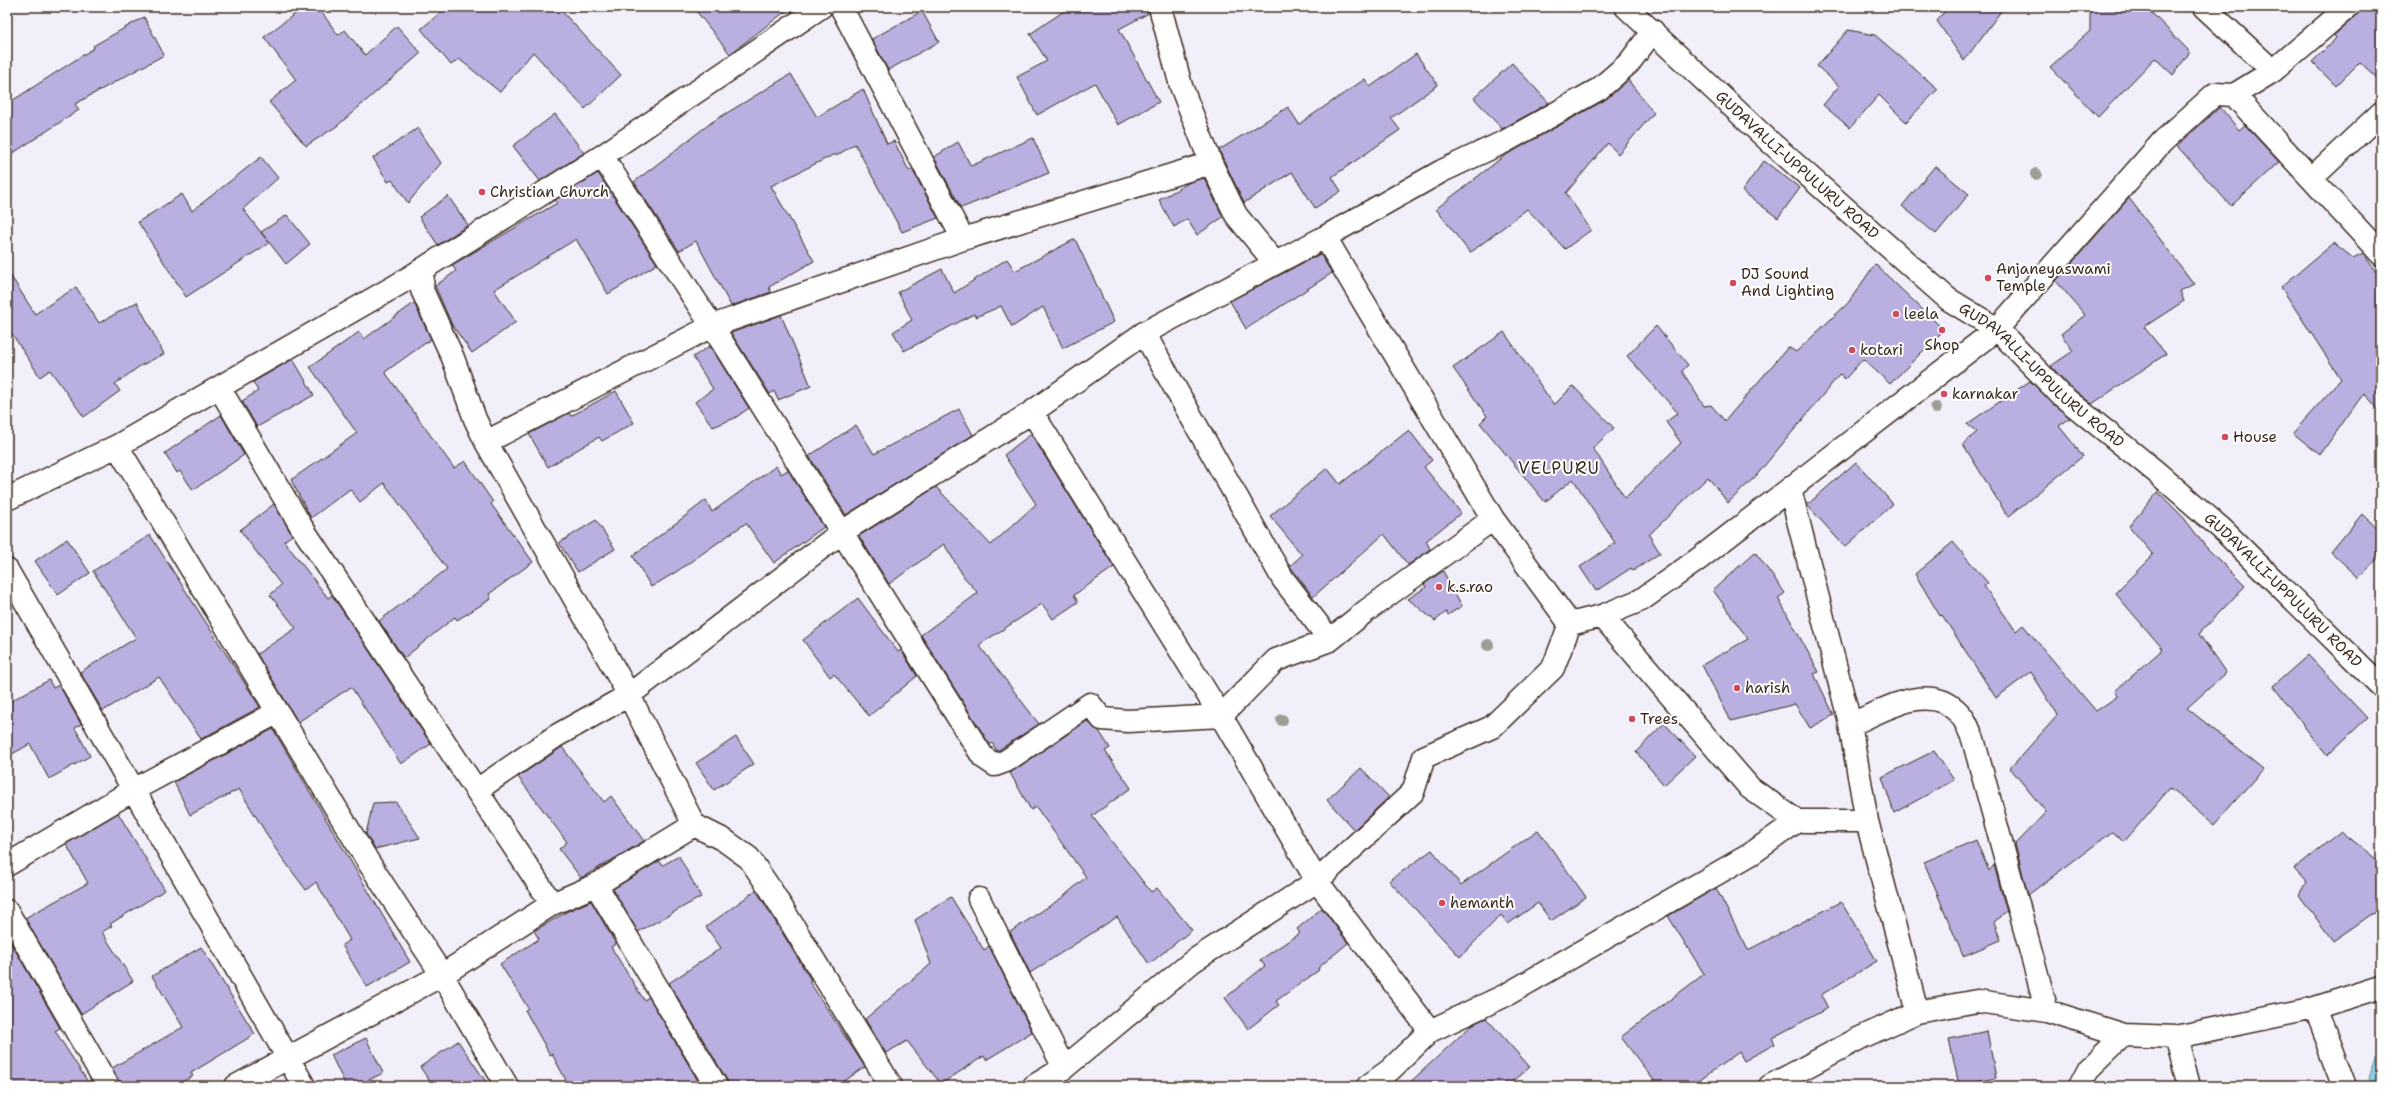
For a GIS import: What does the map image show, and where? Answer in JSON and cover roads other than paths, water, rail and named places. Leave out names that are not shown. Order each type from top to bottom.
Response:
[{"type":"street","points":[[7,499],[117,446],[220,389],[423,269],[602,156],[821,7]]},
{"type":"street","points":[[841,7],[964,239]]},
{"type":"street","points":[[1160,7],[1181,86],[1211,162],[1236,215],[1275,263]]},
{"type":"street","name":"GUDAVALLI-UPPULURU ROAD","points":[[1626,7],[1769,141],[1948,299],[1997,329],[2061,395],[2155,470],[2223,530],[2381,686]]},
{"type":"street","points":[[2204,7],[2273,70]]},
{"type":"street","points":[[1570,624],[1602,616],[1642,600],[1700,558],[1997,329],[2162,142],[2215,94],[2234,95],[2273,70],[2348,7]]},
{"type":"street","points":[[478,790],[556,736],[629,695],[842,532],[1032,412],[1144,333],[1325,237],[1442,171],[1506,141],[1599,89],[1629,63],[1653,31]]},
{"type":"street","points":[[2234,95],[2381,254]]},
{"type":"street","points":[[2312,178],[2381,113]]},
{"type":"street","points":[[602,156],[712,326],[982,757],[995,765],[1006,761],[1090,704],[1102,719],[1128,721],[1221,716],[1276,660],[1330,640],[1366,611],[1493,519]]},
{"type":"street","points":[[486,442],[712,326],[964,239],[1211,162]]},
{"type":"street","points":[[1325,237],[1493,519],[1570,624]]},
{"type":"street","points":[[423,269],[422,290],[453,358],[475,418],[486,442],[629,695],[694,825],[724,840],[749,858],[772,890],[891,1086]]},
{"type":"street","points":[[1144,333],[1284,579],[1330,640]]},
{"type":"street","points":[[220,389],[302,526],[552,904]]},
{"type":"street","points":[[1032,412],[1221,716],[1317,881],[1430,1031]]},
{"type":"street","points":[[117,446],[369,863],[442,975],[507,1086]]},
{"type":"street","points":[[1790,488],[1850,724],[1867,821],[1917,1012]]},
{"type":"street","points":[[7,570],[135,789],[304,1086]]},
{"type":"street","points":[[1602,616],[1750,788],[1797,821],[1867,821]]},
{"type":"street","points":[[1034,1086],[1064,1068],[1193,961],[1317,881],[1413,792],[1424,757],[1492,727],[1553,668],[1570,624]]},
{"type":"street","points":[[1850,724],[1915,698],[1941,700],[1958,712],[1973,739],[2047,1011]]},
{"type":"street","points":[[7,865],[135,789],[278,712]]},
{"type":"street","points":[[1368,1086],[1390,1070],[1430,1031],[1506,995],[1751,854],[1797,821]]},
{"type":"street","points":[[236,1086],[442,975],[552,904],[596,885],[694,825]]},
{"type":"street","points":[[596,885],[716,1086]]},
{"type":"street","points":[[979,899],[1064,1068]]},
{"type":"street","points":[[7,911],[108,1086]]},
{"type":"street","points":[[1770,1086],[1860,1038],[1917,1012],[1977,1001],[2047,1011],[2123,1035],[2176,1036],[2315,1008],[2381,987]]},
{"type":"street","points":[[2315,1008],[2345,1086]]},
{"type":"street","points":[[2079,1086],[2088,1069],[2123,1035]]},
{"type":"street","points":[[2176,1036],[2189,1086]]},
{"type":"water","points":[[2381,1054],[2381,1086],[2373,1086],[2369,1078],[2375,1058]]},
{"type":"place","name":"Christian Church","points":[[482,192]]},
{"type":"place","name":"Anjaneyaswami Temple","points":[[1988,278]]},
{"type":"place","name":"DJ Sound And Lighting","points":[[1733,283]]},
{"type":"place","name":"leela","points":[[1896,314]]},
{"type":"place","name":"Shop","points":[[1942,330]]},
{"type":"place","name":"kotari","points":[[1852,350]]},
{"type":"place","name":"karnakar","points":[[1944,394]]},
{"type":"place","name":"House","points":[[2225,437]]},
{"type":"place","name":"k.s.rao","points":[[1439,587]]},
{"type":"place","name":"harish","points":[[1737,688]]},
{"type":"place","name":"Trees","points":[[1632,719]]},
{"type":"place","name":"hemanth","points":[[1442,903]]},
{"type":"district","name":"VELPURU","points":[[1559,468]]}]
